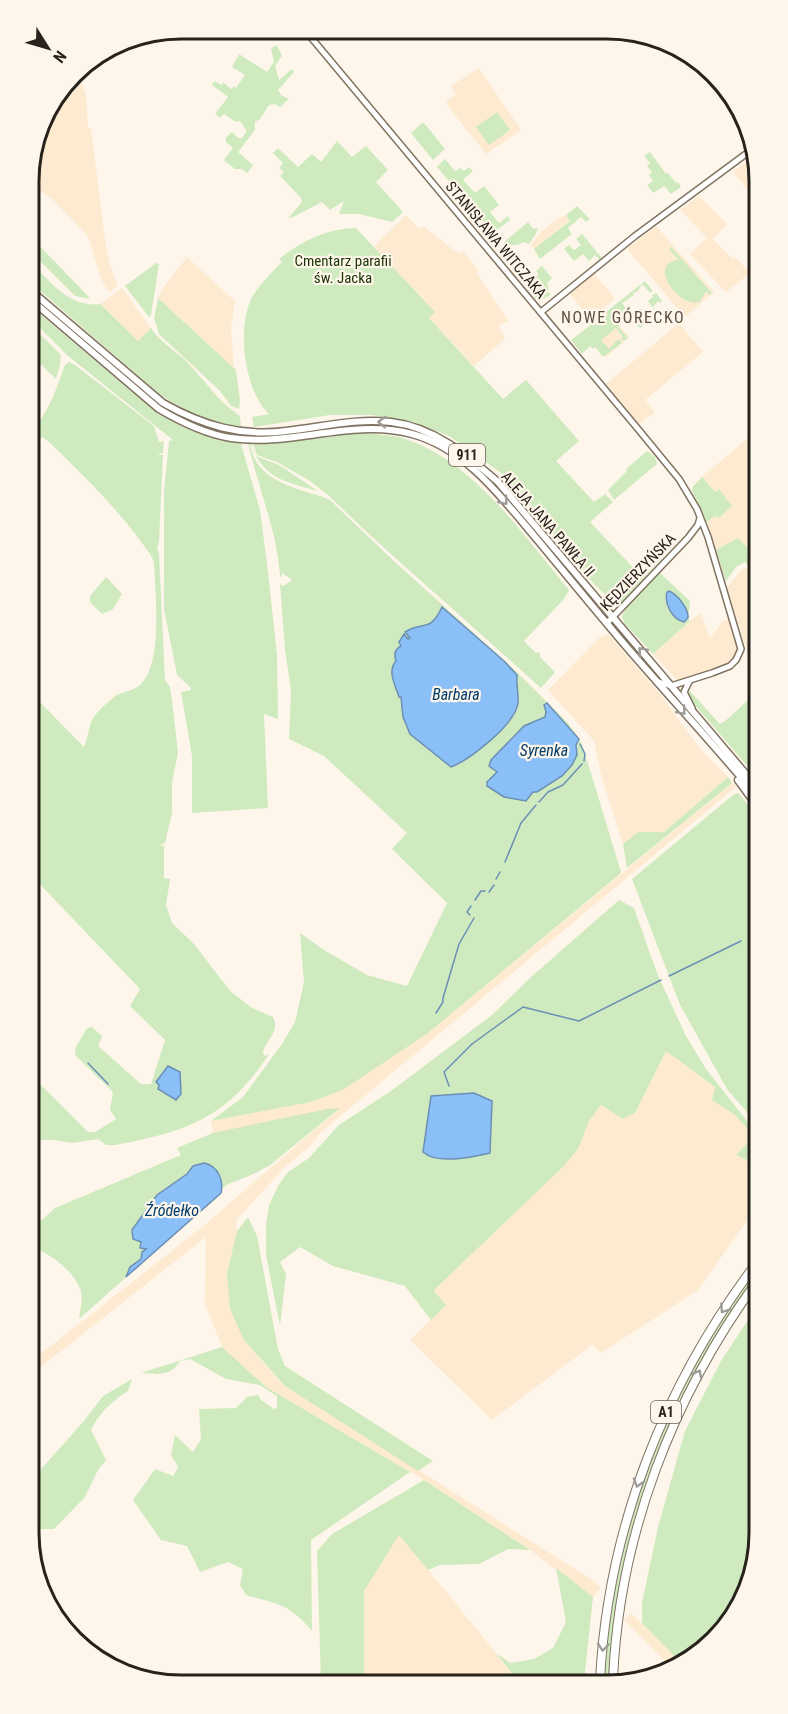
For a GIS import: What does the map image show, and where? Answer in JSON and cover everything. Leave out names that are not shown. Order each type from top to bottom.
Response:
[{"type":"highway","name":"A1","points":[[601,1675],[612,1580],[649,1451],[668,1409],[707,1336],[749,1275]]},
{"type":"highway","name":"A1","points":[[613,1675],[618,1621],[625,1581],[646,1495],[677,1416],[721,1334],[749,1293]]},
{"type":"main road","name":"ALEJA JANA PAWŁA II","points":[[39,298],[163,403],[202,423],[231,434]]},
{"type":"main road","name":"ALEJA JANA PAWŁA II","points":[[39,307],[159,409],[183,422],[231,434],[259,436],[353,429],[411,434],[433,442],[464,461],[493,487],[649,673]]},
{"type":"main road","name":"ALEJA JANA PAWŁA II","points":[[259,436],[356,421],[393,422],[435,435],[467,455],[498,482],[671,686]]},
{"type":"main road","name":"911","points":[[649,673],[749,788]]},
{"type":"main road","name":"911","points":[[671,686],[749,777]]},
{"type":"main road","points":[[714,749],[749,795]]},
{"type":"main road","points":[[742,768],[749,774]]},
{"type":"street","name":"STANISŁAWA WITCZAKA","points":[[312,39],[679,479],[699,514],[741,649],[730,666],[671,686]]},
{"type":"street","points":[[541,312],[620,247],[746,154]]},
{"type":"street","name":"KĘDZIERZYŃSKA","points":[[607,623],[698,525],[699,514]]},
{"type":"street","name":"KĘDZIERZYŃSKA","points":[[687,538],[698,533],[708,537]]},
{"type":"street","points":[[603,606],[611,609],[622,608]]},
{"type":"street","points":[[649,673],[663,684],[671,686]]},
{"type":"street","points":[[690,681],[684,692],[694,712]]},
{"type":"shaded area","points":[[479,68],[521,130],[486,154],[447,105],[447,101],[456,94],[451,86]]},
{"type":"shaded area","points":[[81,81],[86,95],[88,128],[91,129],[106,247],[118,286],[109,292],[101,279],[88,236],[52,199],[39,189],[42,153],[50,127],[63,102]]},
{"type":"shaded area","points":[[748,161],[749,192],[733,172]]},
{"type":"shaded area","points":[[699,196],[727,224],[713,239],[733,259],[735,257],[749,274],[726,292],[690,254],[707,238],[680,210]]},
{"type":"shaded area","points":[[406,215],[419,229],[423,226],[459,254],[463,251],[479,271],[477,273],[508,321],[499,326],[505,339],[474,366],[429,318],[435,312],[375,248],[377,243]]},
{"type":"shaded area","points":[[566,215],[570,220],[534,249],[531,245],[540,233],[557,219]]},
{"type":"shaded area","points":[[656,226],[714,292],[685,317],[628,250]]},
{"type":"shaded area","points":[[187,257],[235,300],[231,328],[234,368],[158,298]]},
{"type":"shaded area","points":[[593,272],[615,299],[591,319],[569,293]]},
{"type":"shaded area","points":[[122,288],[151,328],[138,341],[100,304]]},
{"type":"shaded area","points":[[606,311],[629,337],[605,358],[582,332]]},
{"type":"shaded area","points":[[679,323],[703,352],[645,400],[655,412],[639,424],[606,384]]},
{"type":"shaded area","points":[[749,437],[749,549],[738,538],[716,550],[707,522],[716,516],[719,489],[715,492],[702,477]]},
{"type":"shaded area","points":[[749,567],[749,658],[727,588],[741,570]]},
{"type":"shaded area","points":[[701,614],[710,638],[723,621],[728,619],[738,651],[732,662],[678,681],[653,654]]},
{"type":"shaded area","points":[[608,634],[659,693],[701,750],[728,777],[664,832],[638,832],[623,844],[602,778],[594,741],[548,690],[600,637]]},
{"type":"shaded area","points":[[732,783],[736,787],[321,1132],[312,1144],[286,1166],[236,1220],[237,1231],[227,1273],[244,1340],[264,1364],[285,1386],[591,1579],[601,1588],[593,1597],[530,1550],[424,1480],[266,1387],[250,1374],[222,1347],[205,1304],[206,1237],[39,1368],[39,1355],[201,1228],[339,1109],[213,1133],[211,1121],[311,1102],[344,1088],[428,1033]]},
{"type":"shaded area","points":[[666,1051],[715,1087],[712,1100],[734,1114],[749,1130],[749,1141],[736,1155],[749,1161],[749,1218],[698,1290],[601,1353],[592,1345],[492,1420],[410,1340],[446,1305],[435,1289],[563,1167],[578,1149],[589,1121],[601,1105],[623,1119],[635,1113]]},
{"type":"shaded area","points":[[399,1534],[513,1675],[364,1675],[364,1591]]},
{"type":"shaded area","points":[[631,1613],[675,1657],[666,1662],[624,1620]]},
{"type":"green space","points":[[277,45],[282,56],[275,66],[279,80],[292,69],[294,72],[278,90],[281,95],[289,99],[280,107],[275,104],[269,105],[260,119],[255,122],[255,130],[238,152],[253,165],[247,173],[242,169],[235,169],[224,160],[233,148],[226,142],[226,137],[232,132],[238,138],[242,138],[247,131],[240,121],[236,122],[224,114],[220,118],[215,114],[228,97],[212,85],[214,81],[222,85],[223,82],[231,89],[234,86],[236,88],[245,75],[232,67],[239,54],[267,72],[274,62],[271,48]]},
{"type":"green space","points":[[497,112],[510,130],[489,145],[476,127]]},
{"type":"green space","points":[[422,123],[445,149],[433,160],[411,133]]},
{"type":"green space","points":[[337,141],[352,157],[366,146],[388,170],[376,182],[403,212],[392,222],[359,214],[339,214],[344,201],[330,210],[322,202],[289,217],[302,202],[301,198],[280,176],[284,172],[279,168],[283,163],[273,153],[278,148],[298,167],[312,154],[321,162]]},
{"type":"green space","points":[[650,152],[666,174],[668,173],[681,187],[671,194],[664,186],[653,193],[647,185],[653,181],[649,175],[652,172],[647,166],[650,163],[644,156]]},
{"type":"green space","points":[[445,159],[455,171],[461,168],[464,171],[469,167],[473,171],[464,181],[475,193],[484,186],[499,205],[490,212],[499,223],[508,216],[510,220],[493,233],[437,167]]},
{"type":"green space","points":[[577,206],[590,219],[586,222],[581,217],[568,228],[572,234],[540,259],[534,249],[570,221],[566,215]]},
{"type":"green space","points":[[528,222],[533,229],[538,228],[529,244],[523,242],[511,245],[504,242]]},
{"type":"green space","name":"Cmentarz parafii św. Jacka","points":[[356,228],[435,312],[429,318],[503,399],[526,380],[579,441],[556,461],[594,502],[605,494],[613,502],[590,522],[643,578],[660,560],[656,554],[662,559],[619,605],[610,604],[605,600],[607,596],[594,584],[501,473],[449,436],[414,422],[371,415],[330,415],[254,427],[252,417],[269,414],[253,390],[245,356],[245,322],[254,294],[282,262],[279,259],[297,246],[325,233]]},
{"type":"green space","points":[[582,234],[602,258],[600,260],[595,255],[589,261],[583,254],[574,261],[564,249],[569,245],[574,250],[581,245],[576,239]]},
{"type":"green space","points":[[39,245],[91,299],[75,296],[39,260]]},
{"type":"green space","points":[[671,247],[712,293],[710,295],[706,291],[700,302],[683,299],[669,285],[665,269],[670,263],[679,260],[669,249]]},
{"type":"green space","points":[[156,263],[159,264],[149,317],[125,286]]},
{"type":"green space","points":[[542,266],[552,278],[547,283],[549,289],[542,295],[549,292],[551,294],[544,299],[541,295],[536,299],[533,287],[538,274],[536,271]]},
{"type":"green space","points":[[39,270],[60,291],[78,302],[100,304],[138,341],[151,328],[185,360],[224,404],[240,416],[241,427],[219,424],[198,416],[158,393],[39,290]]},
{"type":"green space","points":[[645,281],[653,291],[650,293],[642,284],[638,291],[633,293],[634,295],[622,303],[631,315],[641,309],[651,317],[656,312],[648,301],[653,297],[656,300],[652,295],[656,293],[662,301],[660,303],[658,301],[653,307],[658,313],[640,328],[628,316],[618,327],[628,338],[624,341],[616,328],[601,340],[609,349],[617,340],[622,343],[603,357],[595,347],[593,349],[590,346],[582,354],[571,340],[608,315],[606,312]]},
{"type":"green space","points":[[158,298],[236,370],[239,409],[231,406],[220,391],[159,334],[154,318]]},
{"type":"green space","points":[[39,313],[157,413],[185,428],[219,440],[241,444],[260,510],[277,655],[278,719],[264,714],[268,808],[192,813],[192,756],[181,692],[191,690],[191,688],[177,675],[164,609],[164,492],[169,441],[173,440],[67,355],[39,327]]},
{"type":"green space","points":[[39,333],[61,355],[56,379],[39,363]]},
{"type":"green space","points":[[69,362],[75,365],[154,426],[159,442],[164,441],[163,453],[157,455],[163,455],[157,549],[165,680],[170,687],[178,753],[172,782],[172,813],[165,843],[160,845],[164,846],[164,878],[170,879],[166,905],[172,923],[194,944],[230,991],[252,1008],[273,1017],[275,1022],[272,1034],[263,1051],[264,1056],[269,1054],[237,1094],[221,1108],[203,1119],[164,1134],[115,1145],[106,1145],[98,1139],[72,1143],[54,1140],[39,1141],[39,1083],[88,1132],[95,1132],[116,1119],[110,1110],[113,1092],[75,1055],[76,1047],[87,1028],[92,1027],[102,1036],[98,1046],[141,1084],[151,1084],[165,1040],[130,1006],[140,989],[39,883],[39,701],[84,747],[92,719],[100,709],[116,696],[142,683],[149,672],[155,642],[154,562],[126,522],[105,499],[49,442],[42,437],[39,441],[39,424],[65,365]]},
{"type":"green space","points":[[367,433],[408,440],[432,451],[455,466],[497,504],[569,590],[564,599],[524,641],[536,653],[540,652],[540,657],[555,672],[541,688],[329,496],[310,481],[277,462],[257,455],[253,444]]},
{"type":"green space","points":[[248,443],[251,444],[256,456],[250,444],[252,454],[257,462],[269,475],[331,501],[516,671],[567,722],[579,738],[584,750],[621,872],[428,1033],[344,1089],[311,1102],[211,1121],[243,1097],[282,1044],[295,1022],[304,982],[300,933],[367,975],[407,986],[447,903],[392,849],[407,833],[324,756],[289,739],[291,691],[280,584],[283,586],[292,580],[282,573],[281,578],[280,576],[275,542]]},
{"type":"green space","points":[[647,451],[655,457],[657,464],[614,500],[608,490],[627,471],[626,469]]},
{"type":"green space","points":[[256,456],[279,465],[318,491],[276,477],[262,465]]},
{"type":"green space","points":[[702,477],[715,492],[719,489],[732,506],[719,518],[715,516],[707,522],[692,491],[693,486]]},
{"type":"green space","points":[[738,538],[749,549],[749,566],[745,562],[736,567],[726,581],[716,550]]},
{"type":"green space","points":[[660,573],[690,601],[688,619],[690,621],[653,654],[625,624],[622,617],[625,608]]},
{"type":"green space","points":[[106,577],[122,594],[113,609],[102,614],[90,602],[90,596]]},
{"type":"green space","points":[[688,689],[720,724],[749,700],[749,768],[688,697]]},
{"type":"green space","points":[[728,777],[732,783],[627,868],[623,844],[638,832],[664,832]]},
{"type":"green space","points":[[738,793],[749,806],[749,1115],[727,1089],[680,1005],[632,879]]},
{"type":"green space","points":[[619,900],[634,908],[657,973],[686,1036],[706,1069],[749,1124],[749,1130],[734,1114],[712,1100],[715,1087],[666,1051],[635,1113],[623,1119],[601,1105],[589,1121],[578,1149],[563,1167],[435,1289],[446,1305],[431,1320],[405,1286],[333,1266],[300,1247],[280,1262],[286,1274],[280,1326],[266,1255],[266,1225],[269,1205],[288,1172],[309,1158],[339,1125],[391,1091],[492,1015],[531,977]]},
{"type":"green space","points":[[340,1108],[269,1166],[222,1188],[221,1193],[79,1319],[82,1294],[73,1276],[61,1264],[39,1250],[39,1223],[55,1208],[181,1155],[177,1148],[213,1133]]},
{"type":"green space","points":[[749,1141],[749,1161],[736,1155]]},
{"type":"green space","points":[[248,1217],[257,1236],[278,1349],[285,1366],[433,1461],[418,1471],[285,1386],[244,1340],[230,1309],[227,1273],[237,1231]]},
{"type":"green space","points":[[749,1278],[749,1290],[704,1358],[674,1416],[655,1461],[638,1515],[611,1675],[604,1675],[612,1598],[628,1524],[660,1432],[706,1342]]},
{"type":"green space","points":[[749,1319],[748,1552],[738,1587],[725,1612],[701,1640],[675,1657],[642,1623],[642,1603],[658,1527],[685,1431],[721,1361]]},
{"type":"green space","points":[[222,1347],[266,1387],[410,1472],[311,1540],[312,1631],[297,1615],[283,1606],[246,1595],[240,1585],[243,1569],[228,1562],[200,1572],[187,1546],[161,1540],[133,1500],[155,1469],[173,1476],[178,1467],[171,1455],[175,1435],[193,1452],[201,1439],[199,1409],[236,1408],[247,1397],[258,1395],[274,1409],[277,1408],[277,1396],[259,1385],[226,1379],[190,1359],[180,1361],[168,1372],[141,1373]]},
{"type":"green space","points":[[132,1379],[128,1391],[106,1408],[91,1430],[106,1460],[98,1470],[85,1497],[54,1529],[39,1529],[39,1475],[42,1468],[103,1396]]},
{"type":"green space","points":[[424,1480],[530,1550],[508,1549],[479,1564],[440,1565],[428,1570],[399,1535],[364,1591],[364,1675],[321,1675],[317,1551],[332,1534]]},
{"type":"green space","points":[[556,1568],[593,1597],[585,1675],[513,1675],[496,1653],[510,1663],[534,1659],[553,1648],[566,1622]]},
{"type":"water","points":[[669,591],[679,598],[687,610],[688,618],[684,622],[676,618],[670,610],[666,597]]},
{"type":"water","name":"Barbara","points":[[442,607],[517,675],[518,703],[509,721],[490,741],[451,767],[410,734],[403,717],[401,697],[399,697],[392,673],[396,661],[395,652],[401,646],[399,642],[404,634],[408,639],[410,638],[405,632],[430,624]]},
{"type":"water","name":"Syrenka","points":[[547,703],[579,739],[576,745],[577,755],[562,776],[537,792],[533,792],[526,801],[504,797],[487,786],[487,782],[497,772],[489,766],[491,760],[524,726],[545,717],[544,705]]},
{"type":"water","points":[[168,1066],[180,1072],[181,1094],[176,1100],[158,1089],[159,1085],[156,1082]]},
{"type":"water","points":[[474,1093],[492,1101],[490,1153],[446,1159],[429,1156],[423,1152],[431,1096]]},
{"type":"water","name":"Źródełko","points":[[204,1163],[213,1167],[219,1174],[222,1183],[221,1193],[126,1277],[130,1267],[141,1259],[142,1252],[146,1249],[140,1248],[141,1242],[133,1239],[132,1230],[157,1195],[187,1174],[193,1166]]},
{"type":"waterway","points":[[580,744],[585,754],[584,761]]},
{"type":"waterway","points":[[539,802],[548,792],[563,785],[582,764]]},
{"type":"waterway","points":[[505,862],[521,823],[536,805]]},
{"type":"waterway","points":[[496,879],[500,872]]},
{"type":"waterway","points":[[489,892],[494,885]]},
{"type":"waterway","points":[[475,900],[481,891],[485,891]]},
{"type":"waterway","points":[[470,915],[467,912],[471,906]]},
{"type":"waterway","points":[[436,1013],[443,1002],[459,944],[474,918]]},
{"type":"waterway","points":[[669,976],[741,941]]},
{"type":"waterway","points":[[449,1086],[444,1072],[472,1044],[523,1007],[579,1021],[661,980]]},
{"type":"waterway","points":[[88,1063],[108,1084]]},
{"type":"district","name":"NOWE GÓRECKO","points":[[623,317]]}]
